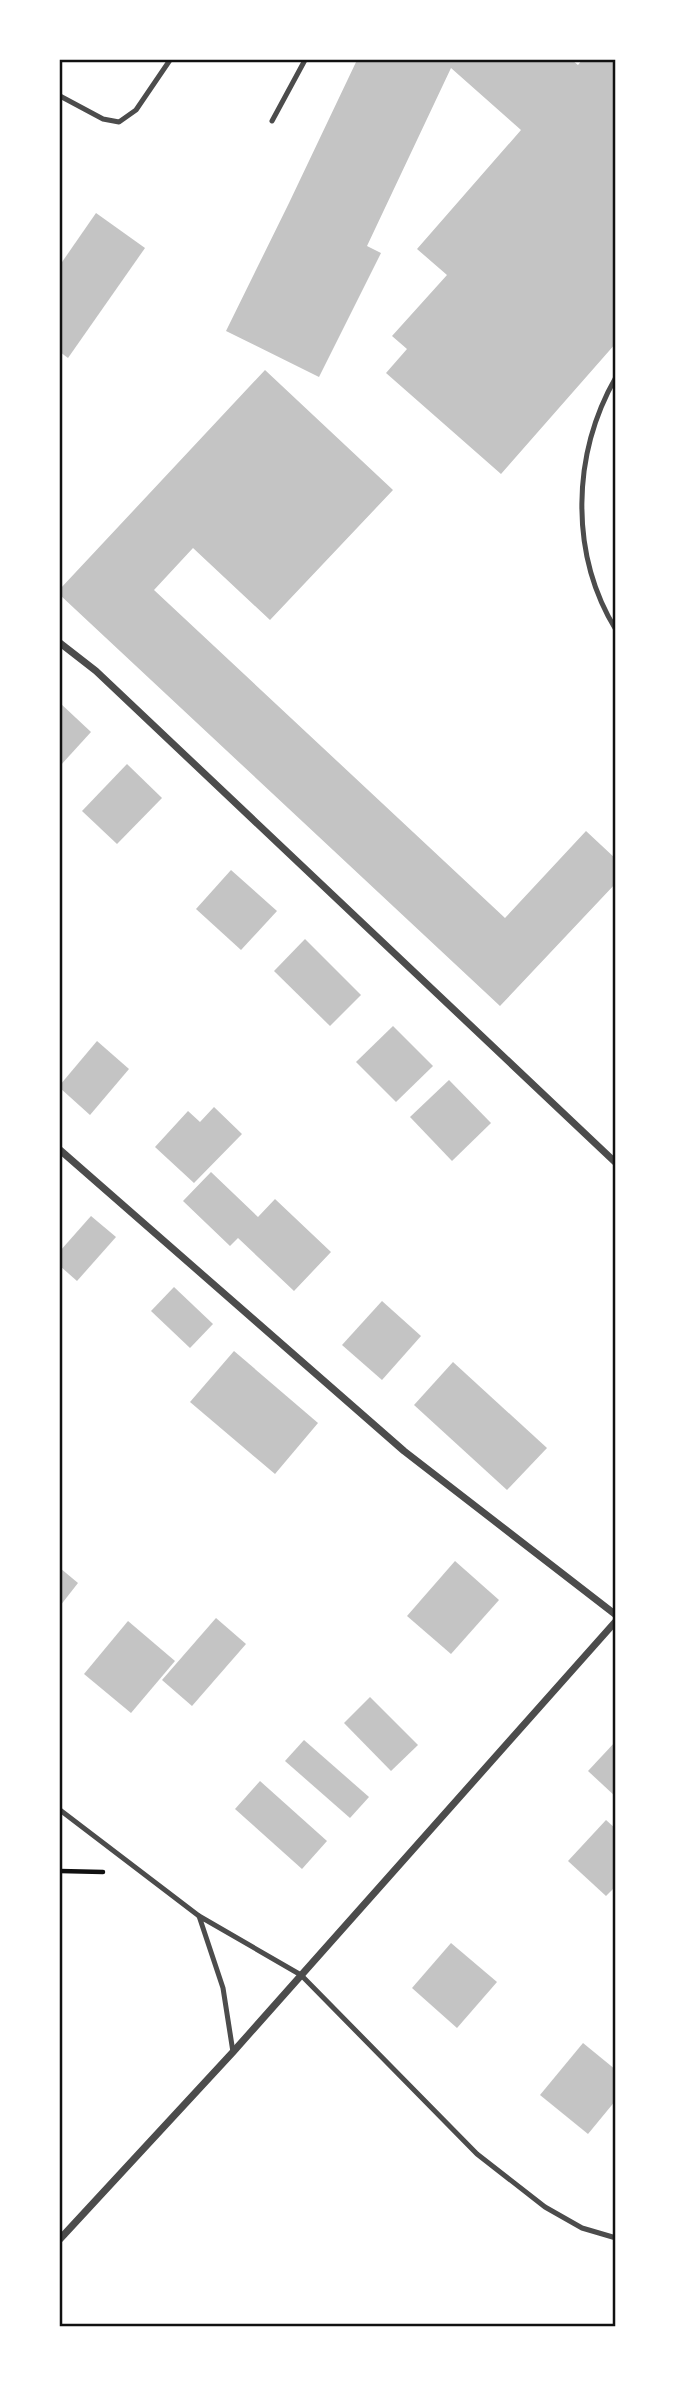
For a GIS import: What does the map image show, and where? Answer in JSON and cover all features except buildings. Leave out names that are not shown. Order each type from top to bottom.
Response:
[{"type":"street","points":[[60,643],[96,671],[615,1163]]},
{"type":"street","points":[[60,1150],[404,1451],[615,1615]]},
{"type":"street","points":[[60,2239],[233,2052],[615,1622]]},
{"type":"lane","points":[[60,96],[103,119],[119,122],[136,110],[170,60]]},
{"type":"lane","points":[[272,121],[305,60]]},
{"type":"lane","points":[[615,377],[592,430],[583,477],[581,525],[587,562],[606,615],[615,630]]},
{"type":"lane","points":[[60,1810],[199,1916],[301,1975],[477,2154],[545,2207],[582,2228],[615,2238]]},
{"type":"lane","points":[[199,1916],[223,1989],[233,2052]]}]
